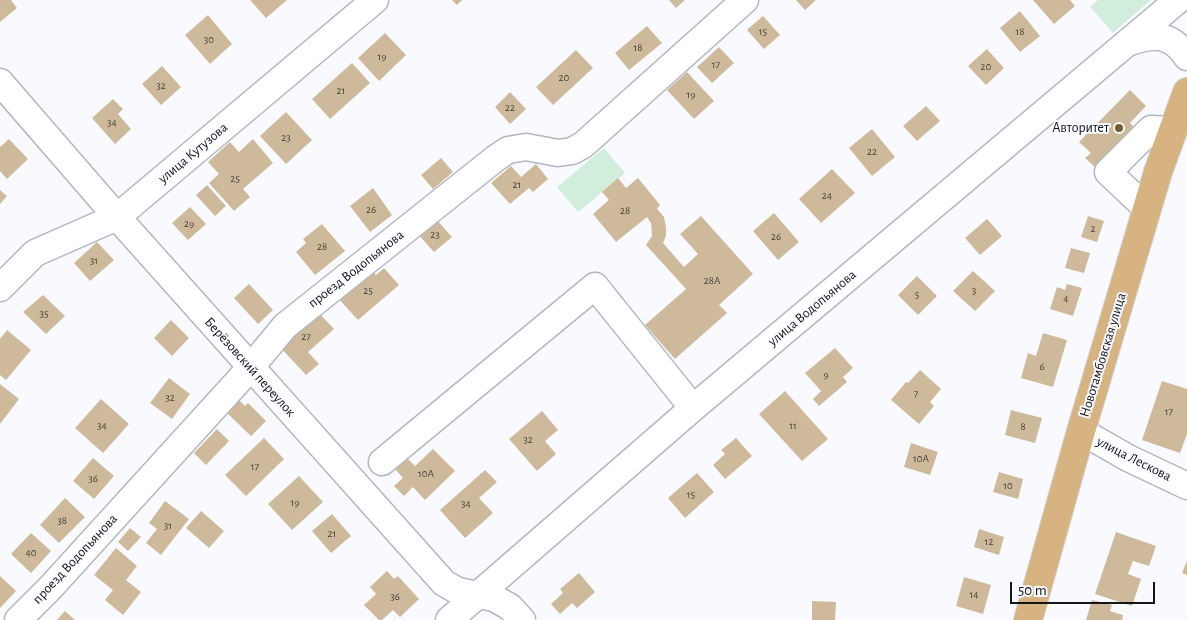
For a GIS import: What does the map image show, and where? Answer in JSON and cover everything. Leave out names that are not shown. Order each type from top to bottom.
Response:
[{"type":"main road","name":"Новотамбовская улица","points":[[1028,620],[1081,431],[1147,209],[1187,92]]},
{"type":"street","name":"улица Кутузова","points":[[0,288],[35,253],[117,217],[375,0]]},
{"type":"street","name":"проезд Водопьянова","points":[[18,620],[250,367],[284,326],[508,150],[526,147],[558,153],[572,151],[583,145],[745,0]]},
{"type":"street","name":"улица Водопьянова","points":[[449,620],[476,594],[693,408],[1178,0]]},
{"type":"street","points":[[1127,44],[1145,37],[1159,36],[1172,41],[1182,49],[1187,57]]},
{"type":"street","name":"Берёзовский переулок","points":[[0,82],[117,217],[444,583],[458,591],[494,598],[510,607],[522,620]]},
{"type":"street","points":[[1147,209],[1108,172],[1151,129],[1173,130]]},
{"type":"street","points":[[382,462],[595,286],[693,408]]},
{"type":"street","name":"улица Лескова","points":[[1081,431],[1128,458],[1187,486]]},
{"type":"green space","points":[[1098,0],[1151,0],[1113,33],[1090,7]]},
{"type":"green space","points":[[604,148],[625,173],[578,212],[557,187]]},
{"type":"building","points":[[0,0],[11,0],[17,8],[0,22]]},
{"type":"building","points":[[250,0],[287,0],[266,18]]},
{"type":"building","points":[[452,0],[462,0],[457,5]]},
{"type":"building","points":[[669,0],[685,0],[676,8]]},
{"type":"building","points":[[796,0],[816,0],[805,10]]},
{"type":"building","points":[[1033,0],[1070,0],[1075,6],[1054,24]]},
{"type":"building","points":[[1020,11],[1040,36],[1020,52],[1000,28]]},
{"type":"building","points":[[208,15],[232,44],[210,64],[185,35]]},
{"type":"building","points":[[763,16],[780,35],[764,49],[747,30]]},
{"type":"building","points":[[647,26],[662,43],[629,70],[615,53]]},
{"type":"building","points":[[385,33],[406,55],[379,81],[358,58]]},
{"type":"building","points":[[719,47],[734,63],[712,83],[697,67]]},
{"type":"building","points":[[987,49],[1004,68],[986,85],[968,66]]},
{"type":"building","points":[[576,50],[593,68],[553,105],[536,87]]},
{"type":"building","points":[[352,63],[370,83],[330,119],[312,99]]},
{"type":"building","points":[[162,66],[181,87],[161,105],[142,84]]},
{"type":"building","points":[[687,72],[714,101],[694,119],[667,90]]},
{"type":"building","points":[[1130,90],[1146,106],[1130,123],[1136,129],[1097,169],[1085,158],[1091,153],[1079,142]]},
{"type":"building","points":[[510,92],[526,109],[510,124],[495,107]]},
{"type":"building","points":[[113,99],[123,109],[118,114],[131,129],[115,144],[92,118]]},
{"type":"building","points":[[926,106],[940,121],[917,141],[903,126]]},
{"type":"building","points":[[286,112],[312,140],[286,164],[260,136]]},
{"type":"building","points":[[872,129],[895,157],[872,176],[849,148]]},
{"type":"building","points":[[9,139],[28,159],[7,179],[0,171],[0,147]]},
{"type":"building","points":[[253,139],[273,163],[243,189],[250,197],[234,211],[209,183],[219,174],[208,162],[230,142],[239,152]]},
{"type":"building","points":[[441,158],[453,172],[433,189],[421,175]]},
{"type":"building","points":[[536,164],[548,179],[533,192],[529,188],[510,204],[491,183],[511,166],[521,177]]},
{"type":"building","points":[[832,169],[855,193],[821,223],[799,199]]},
{"type":"building","points":[[618,178],[626,188],[638,178],[660,205],[657,209],[664,217],[666,228],[666,236],[663,243],[684,267],[698,254],[680,234],[701,216],[753,274],[719,305],[727,313],[675,359],[645,325],[686,289],[646,245],[652,236],[651,223],[647,217],[616,242],[593,214],[609,200],[602,192]]},
{"type":"building","points":[[207,185],[226,206],[215,216],[196,195]]},
{"type":"building","points":[[373,188],[392,215],[370,232],[350,206]]},
{"type":"building","points":[[0,190],[7,196],[0,204]]},
{"type":"building","points":[[190,207],[206,224],[188,240],[172,223]]},
{"type":"building","points":[[774,213],[799,242],[778,260],[753,231]]},
{"type":"building","points":[[1088,216],[1104,221],[1097,242],[1081,237]]},
{"type":"building","points":[[435,218],[452,237],[434,252],[417,233]]},
{"type":"building","points":[[987,219],[1002,236],[980,255],[965,238]]},
{"type":"building","points":[[322,224],[345,251],[315,275],[296,252],[306,243],[303,239]]},
{"type":"building","points":[[97,242],[114,260],[90,281],[74,263]]},
{"type":"building","points":[[1071,248],[1090,253],[1084,273],[1065,268]]},
{"type":"building","points":[[370,268],[376,275],[384,268],[399,285],[358,320],[337,297]]},
{"type":"building","points":[[973,271],[995,291],[975,311],[953,291]]},
{"type":"building","points":[[917,276],[937,296],[918,315],[898,295]]},
{"type":"building","points":[[249,284],[273,310],[258,324],[234,298]]},
{"type":"building","points":[[1067,284],[1082,288],[1073,316],[1050,309],[1057,287],[1065,290]]},
{"type":"building","points":[[43,295],[65,316],[46,334],[23,312]]},
{"type":"building","points":[[317,311],[334,329],[308,352],[319,364],[306,375],[279,346]]},
{"type":"building","points":[[171,320],[189,338],[172,356],[154,338]]},
{"type":"building","points":[[7,330],[31,350],[6,380],[0,375],[0,339]]},
{"type":"building","points":[[1043,333],[1067,340],[1053,387],[1021,378],[1028,353],[1036,356]]},
{"type":"building","points":[[835,348],[853,368],[843,377],[847,382],[819,406],[813,399],[821,391],[805,373]]},
{"type":"building","points":[[920,370],[941,389],[930,402],[934,406],[919,424],[891,400],[906,382],[908,383]]},
{"type":"building","points":[[169,378],[190,394],[172,419],[150,403]]},
{"type":"building","points":[[1162,381],[1187,389],[1187,434],[1180,453],[1142,440]]},
{"type":"building","points":[[0,384],[19,399],[0,424]]},
{"type":"building","points":[[785,391],[828,439],[802,461],[759,414]]},
{"type":"building","points":[[236,397],[245,406],[248,403],[266,421],[251,436],[224,410]]},
{"type":"building","points":[[101,399],[129,424],[103,453],[75,428]]},
{"type":"building","points":[[1011,410],[1042,418],[1035,443],[1005,435]]},
{"type":"building","points":[[542,411],[558,430],[545,441],[556,454],[537,471],[509,439]]},
{"type":"building","points":[[217,429],[229,441],[206,465],[194,453]]},
{"type":"building","points":[[264,438],[284,459],[246,496],[225,475]]},
{"type":"building","points":[[736,438],[752,456],[725,479],[713,465],[725,454],[721,450]]},
{"type":"building","points":[[911,443],[938,452],[930,475],[904,467]]},
{"type":"building","points":[[433,449],[455,471],[425,500],[413,487],[404,496],[394,486],[403,478],[395,469],[407,458],[415,466]]},
{"type":"building","points":[[93,458],[114,476],[94,499],[73,481]]},
{"type":"building","points":[[485,470],[497,482],[479,498],[493,513],[465,538],[440,510]]},
{"type":"building","points":[[999,472],[1023,479],[1018,499],[993,492]]},
{"type":"building","points":[[697,473],[714,492],[685,518],[668,498]]},
{"type":"building","points":[[299,476],[323,502],[292,530],[268,504]]},
{"type":"building","points":[[65,498],[85,517],[59,543],[40,525]]},
{"type":"building","points":[[165,501],[189,519],[161,555],[146,543],[157,529],[149,523]]},
{"type":"building","points":[[201,511],[224,531],[209,548],[186,528]]},
{"type":"building","points":[[332,514],[351,536],[331,553],[312,531]]},
{"type":"building","points":[[130,528],[141,537],[128,551],[118,542]]},
{"type":"building","points":[[979,529],[1004,537],[999,555],[974,547]]},
{"type":"building","points":[[1116,532],[1156,546],[1149,566],[1133,561],[1128,574],[1141,579],[1132,606],[1095,594]]},
{"type":"building","points":[[31,533],[51,551],[31,573],[11,554]]},
{"type":"building","points":[[116,548],[137,566],[126,580],[141,592],[123,615],[105,600],[113,590],[94,575]]},
{"type":"building","points":[[1187,561],[1187,575],[1182,573]]},
{"type":"building","points":[[387,571],[394,579],[398,576],[419,599],[400,617],[393,610],[382,620],[379,620],[364,605],[376,594],[370,587]]},
{"type":"building","points":[[579,573],[595,592],[577,608],[572,603],[560,614],[551,604],[563,593],[560,589]]},
{"type":"building","points":[[0,576],[16,591],[0,608]]},
{"type":"building","points":[[964,577],[991,585],[983,614],[956,606]]},
{"type":"building","points":[[1092,600],[1112,605],[1110,611],[1123,615],[1122,620],[1086,620]]},
{"type":"building","points":[[812,601],[836,602],[835,620],[812,620]]},
{"type":"building","points":[[65,611],[75,620],[57,620]]},
{"type":"place","name":"Авторитет","points":[[1119,128]]}]
